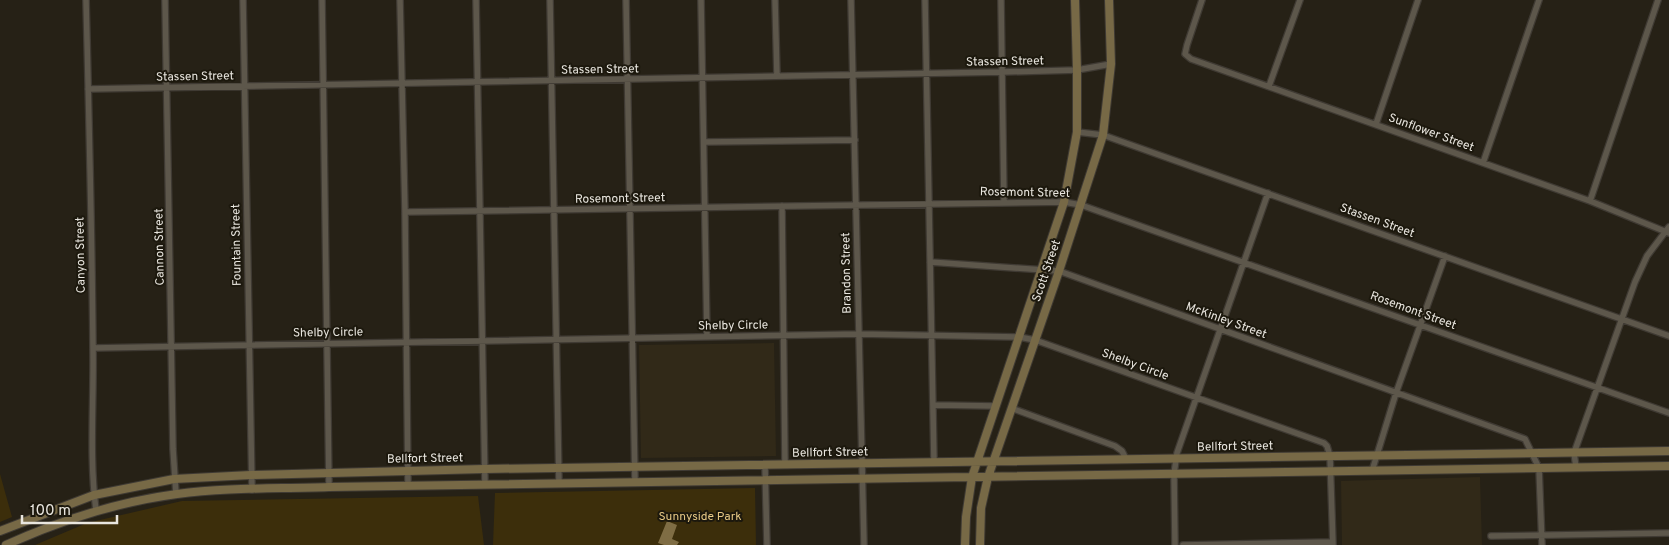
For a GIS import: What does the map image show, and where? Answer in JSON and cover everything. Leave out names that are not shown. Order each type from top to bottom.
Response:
[{"type":"main road","name":"Scott Street","points":[[966,545],[966,517],[972,477],[1064,202],[1077,132],[1075,0]]},
{"type":"main road","name":"Scott Street","points":[[980,545],[981,508],[988,477],[1059,271],[1103,135],[1111,64],[1109,0]]},
{"type":"main road","name":"Bellfort Street","points":[[0,531],[94,495],[174,479],[252,475],[785,464],[1459,455],[1532,452],[1669,452]]},
{"type":"main road","points":[[1459,455],[1460,470]]},
{"type":"main road","points":[[1253,458],[1254,472]]},
{"type":"main road","points":[[1099,460],[1100,475]]},
{"type":"main road","name":"Bellfort Street","points":[[6,545],[96,510],[176,494],[217,490],[1669,466]]},
{"type":"main road","points":[[10,527],[15,541]]},
{"type":"street","name":"Canyon Street","points":[[86,0],[94,495],[96,510]]},
{"type":"street","name":"Cannon Street","points":[[165,0],[171,347],[176,494]]},
{"type":"street","name":"Fountain Street","points":[[243,0],[252,490]]},
{"type":"street","points":[[322,0],[330,487]]},
{"type":"street","points":[[400,0],[405,212],[408,486]]},
{"type":"street","points":[[476,0],[485,485]]},
{"type":"street","points":[[550,0],[559,484]]},
{"type":"street","points":[[626,0],[635,482]]},
{"type":"street","points":[[701,0],[707,336]]},
{"type":"street","points":[[775,0],[777,76]]},
{"type":"street","name":"Brandon Street","points":[[851,0],[864,545]]},
{"type":"street","points":[[925,0],[934,462]]},
{"type":"street","points":[[1001,0],[1004,202]]},
{"type":"street","name":"Sunflower Street","points":[[1202,0],[1185,54],[1191,59],[1376,124],[1668,231]]},
{"type":"street","points":[[1269,86],[1300,0]]},
{"type":"street","points":[[1376,124],[1418,0]]},
{"type":"street","points":[[1483,163],[1538,0]]},
{"type":"street","points":[[1590,202],[1658,0]]},
{"type":"street","name":"Stassen Street","points":[[88,89],[927,74],[1077,70],[1111,64]]},
{"type":"street","name":"Stassen Street","points":[[1077,132],[1103,135],[1669,336]]},
{"type":"street","points":[[704,142],[855,140]]},
{"type":"street","points":[[1175,545],[1174,474],[1176,459],[1268,193]]},
{"type":"street","name":"Rosemont Street","points":[[405,212],[1064,202],[1081,205],[1669,413]]},
{"type":"street","points":[[782,206],[785,464]]},
{"type":"street","points":[[1576,467],[1574,453],[1635,282],[1647,256],[1668,231]]},
{"type":"street","points":[[1372,471],[1396,393],[1445,256]]},
{"type":"street","name":"McKinley Street","points":[[930,262],[1059,271],[1507,432],[1525,439],[1532,452]]},
{"type":"street","name":"Shelby Circle","points":[[93,348],[858,334],[1019,337],[1035,340],[1319,441],[1327,446],[1330,456]]},
{"type":"street","points":[[933,405],[996,406]]},
{"type":"street","points":[[1011,408],[1115,446],[1122,451],[1126,459]]},
{"type":"street","points":[[1532,452],[1539,468],[1542,545]]},
{"type":"street","points":[[1184,545],[1333,544],[1330,456]]},
{"type":"street","points":[[765,465],[766,545]]},
{"type":"street","points":[[1491,536],[1669,533]]},
{"type":"shaded area","points":[[774,343],[776,456],[641,458],[639,345]]},
{"type":"shaded area","points":[[1480,477],[1482,545],[1342,545],[1341,481]]},
{"type":"shaded area","points":[[667,521],[677,525],[672,539],[679,542],[677,545],[658,543]]},
{"type":"green space","points":[[0,474],[12,517],[0,522]]},
{"type":"green space","name":"Sunnyside Park","points":[[755,488],[756,545],[493,545],[495,493]]},
{"type":"green space","points":[[478,496],[484,545],[35,545],[87,523],[182,501]]}]
